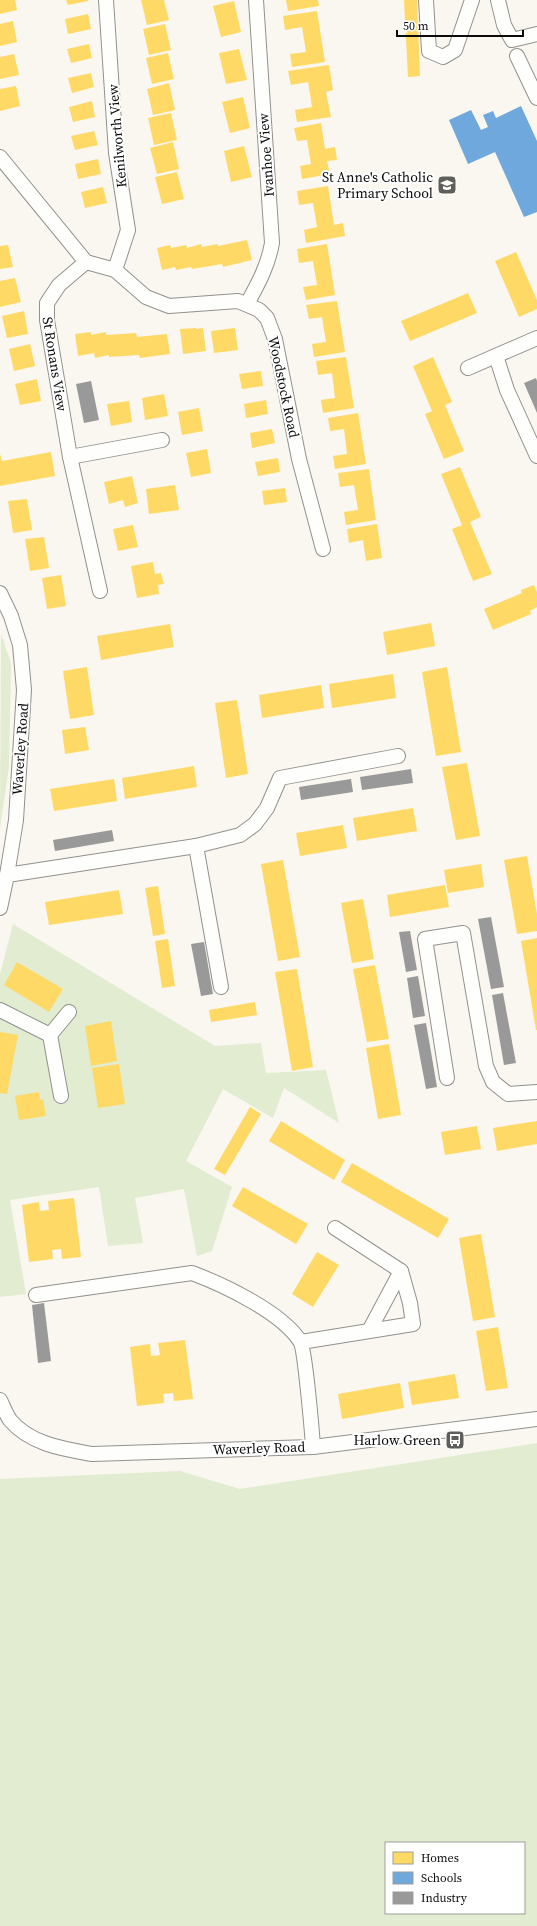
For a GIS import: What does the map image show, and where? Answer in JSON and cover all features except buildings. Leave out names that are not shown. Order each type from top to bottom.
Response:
[{"type":"street","name":"Kenilworth View","points":[[106,0],[116,153],[128,230],[115,270]]},
{"type":"street","name":"Ivanhoe View","points":[[248,304],[264,274],[272,243],[256,0]]},
{"type":"street","points":[[426,0],[429,51],[443,57],[454,50],[472,0]]},
{"type":"street","points":[[498,0],[504,25],[512,40],[537,34]]},
{"type":"street","points":[[517,56],[537,98]]},
{"type":"street","points":[[0,157],[86,262]]},
{"type":"street","name":"Woodstock Road","points":[[86,262],[115,270],[146,297],[169,306],[238,301],[259,310],[267,318],[275,339],[299,459],[323,549]]},
{"type":"street","name":"St Ronans View","points":[[86,262],[59,285],[46,303],[47,320],[70,457],[100,591]]},
{"type":"street","points":[[468,368],[537,338]]},
{"type":"street","points":[[496,356],[508,390],[537,456]]},
{"type":"street","points":[[70,457],[162,440]]},
{"type":"street","name":"Waverley Road","points":[[0,593],[11,616],[20,645],[24,690],[16,820],[0,908]]},
{"type":"street","points":[[7,875],[196,846],[240,835],[255,824],[267,808],[280,778],[398,756]]},
{"type":"street","points":[[196,846],[221,987]]},
{"type":"street","points":[[447,1078],[425,940],[463,933],[486,1066],[493,1082],[508,1094],[537,1092]]},
{"type":"street","points":[[0,1010],[50,1035]]},
{"type":"street","points":[[61,1096],[50,1035],[69,1012]]},
{"type":"street","points":[[301,1342],[413,1324],[410,1303],[401,1271],[335,1228]]},
{"type":"street","points":[[369,1331],[401,1271]]},
{"type":"street","points":[[36,1295],[192,1273],[209,1280],[267,1310],[289,1328],[301,1342],[313,1447]]},
{"type":"street","name":"Waverley Road","points":[[0,1400],[10,1420],[31,1437],[58,1448],[92,1454],[313,1447],[537,1419]]},
{"type":"green space","points":[[1,634],[11,663],[9,767],[0,828]]},
{"type":"green space","points":[[13,924],[215,1046],[261,1043],[266,1073],[326,1070],[339,1123],[284,1088],[273,1118],[223,1089],[186,1161],[232,1187],[212,1251],[197,1256],[184,1189],[135,1198],[143,1243],[108,1246],[99,1187],[10,1200],[26,1294],[0,1297],[0,974]]},
{"type":"green space","points":[[537,1443],[537,1926],[0,1926],[0,1479],[180,1471],[240,1489]]},
{"type":"place","name":"St Anne's Catholic Primary School","points":[[447,185]]},
{"type":"place","name":"Harlow Green","points":[[455,1440]]}]
